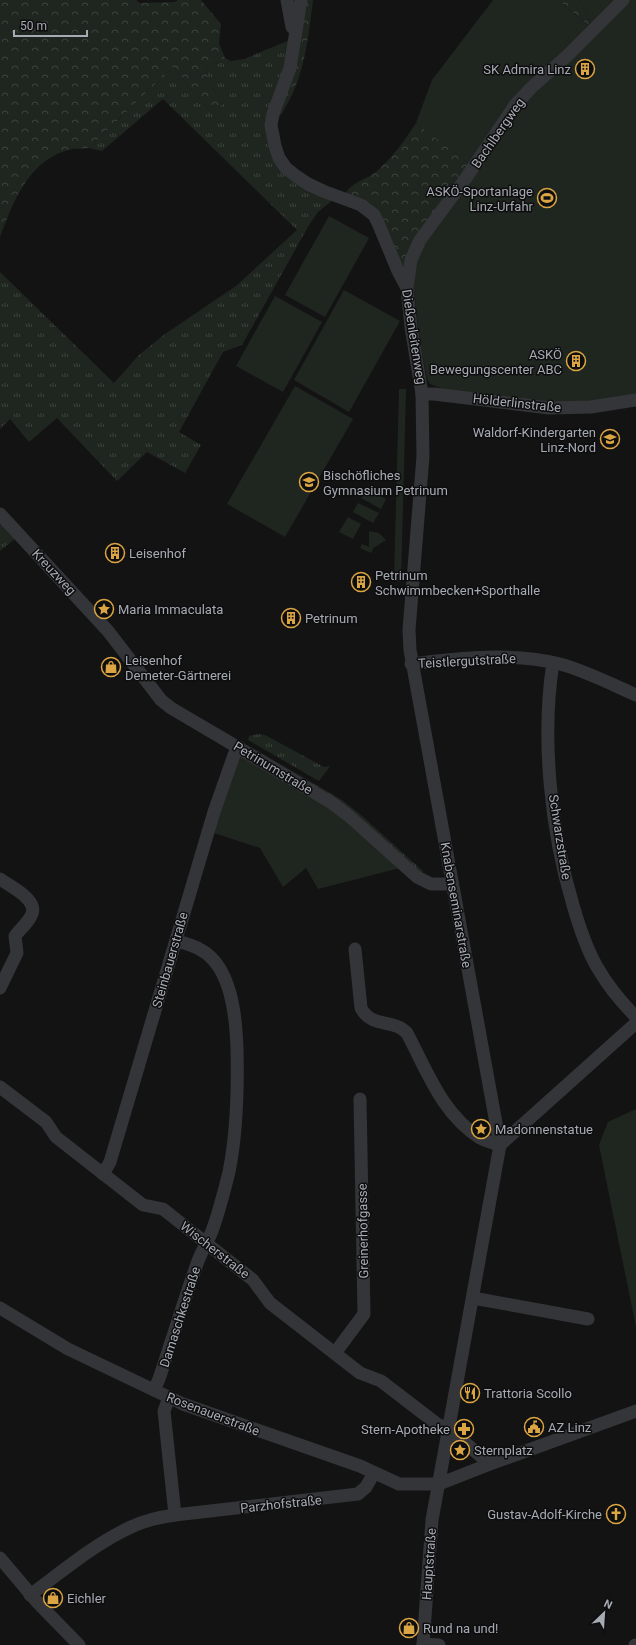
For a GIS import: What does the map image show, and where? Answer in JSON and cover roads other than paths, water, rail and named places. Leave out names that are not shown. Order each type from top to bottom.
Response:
[{"type":"street","points":[[287,0],[292,28],[296,29]]},
{"type":"street","name":"Dießenleitenweg","points":[[301,0],[290,68],[273,114],[271,125],[277,152],[286,168],[308,184],[361,205],[374,215],[407,288],[411,326],[422,394],[423,456],[409,630],[412,664]]},
{"type":"street","name":"Bachlbergweg","points":[[407,288],[411,260],[420,240],[466,178],[515,105],[623,0]]},
{"type":"street","name":"Hölderlinstraße","points":[[422,394],[434,394],[549,408],[591,407],[636,400]]},
{"type":"street","name":"Kreuzweg","points":[[0,514],[108,631]]},
{"type":"street","name":"Petrinumstraße","points":[[108,631],[161,700],[171,708],[332,803],[349,816],[417,877],[431,884],[452,884]]},
{"type":"street","name":"Teistlergutstraße","points":[[412,664],[459,659],[487,658],[515,658],[552,662],[585,673],[636,695]]},
{"type":"street","name":"Schwarzstraße","points":[[552,662],[548,700],[550,777],[559,850],[569,893],[586,945],[596,966],[608,985],[636,1017]]},
{"type":"street","name":"Knabenseminarstraße","points":[[412,664],[500,1145],[439,1484]]},
{"type":"street","name":"Steinbauerstraße","points":[[103,1174],[110,1162],[214,812],[234,755],[239,747]]},
{"type":"street","points":[[0,879],[30,900],[34,906],[34,912],[15,936],[17,953],[0,988]]},
{"type":"street","name":"Damaschkestraße","points":[[154,1390],[198,1261],[220,1207],[234,1143],[238,1076],[235,1016],[225,979],[218,967],[203,950],[176,941]]},
{"type":"street","points":[[355,949],[361,1008],[364,1014],[370,1019],[403,1028],[408,1033],[439,1095],[451,1112],[465,1127],[481,1138],[500,1145],[636,1023]]},
{"type":"street","name":"Wischerstraße","points":[[0,1087],[46,1122],[56,1137],[143,1205],[163,1209],[253,1280],[267,1301],[360,1373],[381,1381],[437,1424],[449,1429]]},
{"type":"street","name":"Greinerhofgasse","points":[[335,1353],[364,1314],[360,1099]]},
{"type":"street","points":[[473,1298],[588,1319]]},
{"type":"street","name":"Rosenauerstraße","points":[[0,1308],[65,1348],[183,1404],[290,1443],[341,1459],[400,1484],[439,1484]]},
{"type":"street","points":[[169,1398],[164,1411],[175,1515]]},
{"type":"street","points":[[439,1484],[636,1411]]},
{"type":"street","points":[[449,1429],[490,1464]]},
{"type":"street","name":"Parzhofstraße","points":[[30,1595],[109,1538],[138,1524],[153,1519],[175,1515],[358,1494],[366,1487],[374,1473]]},
{"type":"street","name":"Hauptstraße","points":[[423,1644],[432,1520],[439,1484]]},
{"type":"street","points":[[0,1558],[30,1595],[79,1645]]},
{"type":"street","points":[[423,1644],[439,1645]]},
{"type":"place","name":"SK Admira Linz","points":[[585,69]]},
{"type":"place","name":"ASKÖ-Sportanlage Linz-Urfahr","points":[[547,198]]},
{"type":"place","name":"ASKÖ Bewegungscenter ABC","points":[[576,361]]},
{"type":"place","name":"Waldorf-Kindergarten Linz-Nord","points":[[610,439]]},
{"type":"place","name":"Bischöfliches Gymnasium Petrinum","points":[[309,482]]},
{"type":"place","name":"Leisenhof","points":[[115,553]]},
{"type":"place","name":"Petrinum Schwimmbecken+Sporthalle","points":[[361,582]]},
{"type":"place","name":"Maria Immaculata","points":[[104,609]]},
{"type":"place","name":"Petrinum","points":[[291,618]]},
{"type":"place","name":"Leisenhof Demeter-Gärtnerei","points":[[111,667]]},
{"type":"place","name":"Madonnenstatue","points":[[481,1129]]},
{"type":"place","name":"Trattoria Scollo","points":[[470,1393]]},
{"type":"place","name":"AZ Linz","points":[[534,1427]]},
{"type":"place","name":"Stern-Apotheke","points":[[464,1429]]},
{"type":"place","name":"Sternplatz","points":[[460,1450]]},
{"type":"place","name":"Gustav-Adolf-Kirche","points":[[616,1514]]},
{"type":"place","name":"Eichler","points":[[53,1598]]},
{"type":"place","name":"Rund na und!","points":[[409,1628]]}]
